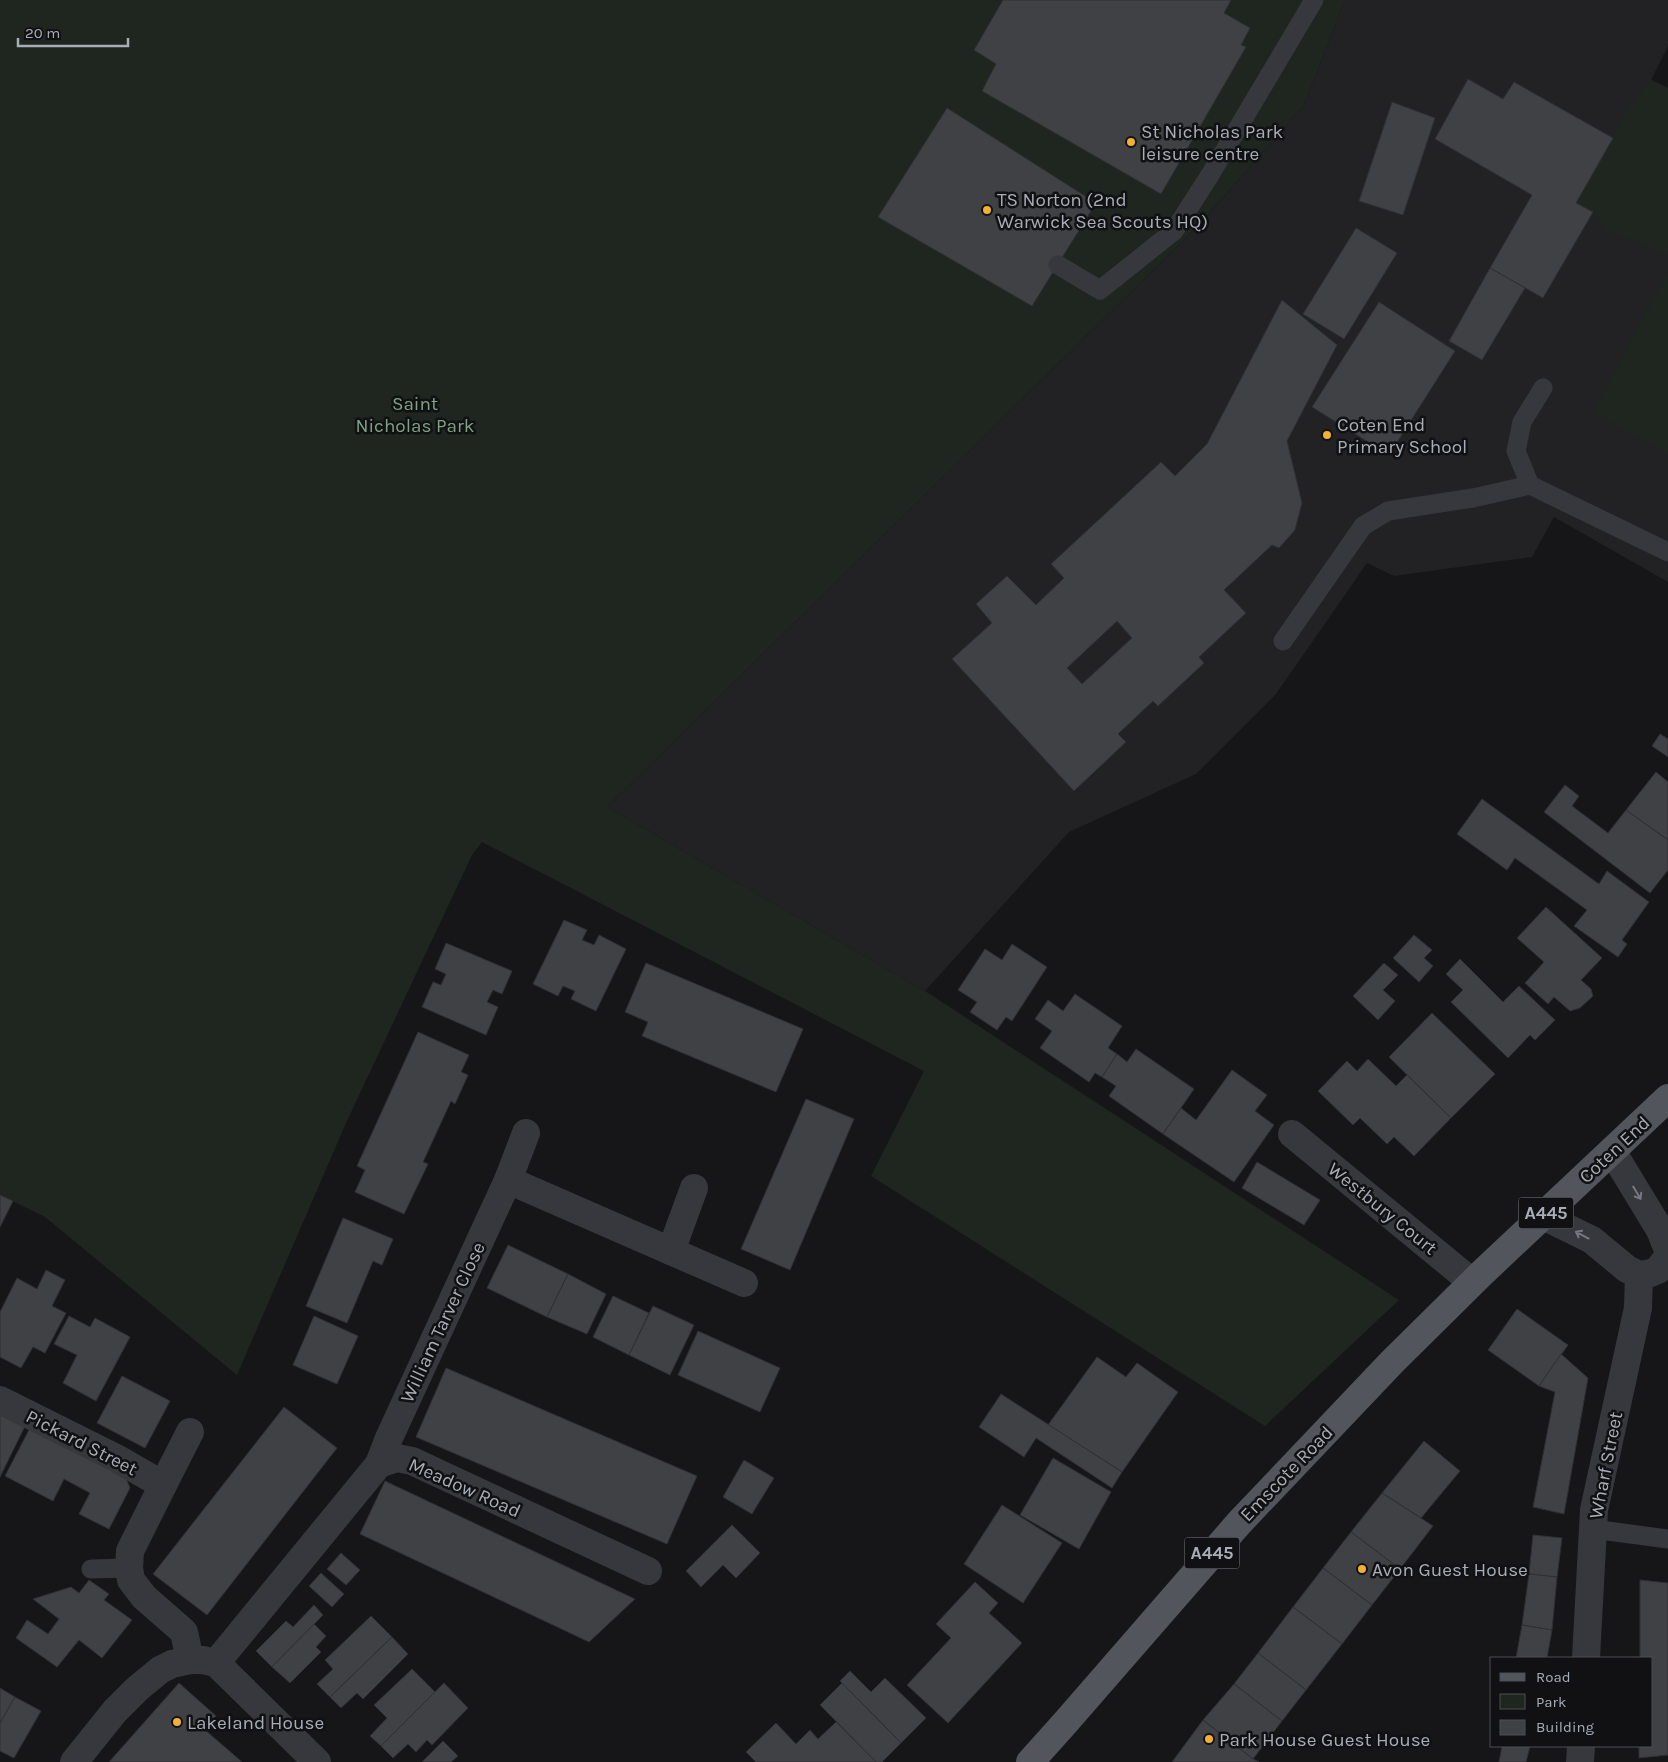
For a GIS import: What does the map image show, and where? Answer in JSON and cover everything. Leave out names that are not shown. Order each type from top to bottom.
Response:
[{"type":"main road","name":"Coten End","points":[[1472,1282],[1668,1098]]},
{"type":"main road","name":"Emscote Road","points":[[1030,1762],[1239,1523],[1392,1362],[1472,1282]]},
{"type":"street","name":"William Tarver Close","points":[[379,1464],[393,1429],[508,1180],[526,1133]]},
{"type":"street","name":"Westbury Court","points":[[1292,1134],[1472,1282]]},
{"type":"street","points":[[1543,1216],[1592,1240],[1622,1265],[1639,1275],[1658,1270],[1667,1258],[1668,1250],[1660,1230],[1612,1151]]},
{"type":"street","points":[[508,1180],[744,1283]]},
{"type":"street","points":[[671,1251],[694,1188]]},
{"type":"street","name":"Wharf Street","points":[[1586,1657],[1594,1510],[1638,1308],[1639,1275]]},
{"type":"street","name":"Pickard Street","points":[[0,1400],[116,1458],[164,1485]]},
{"type":"street","points":[[190,1432],[130,1551],[129,1568],[131,1580],[144,1597],[184,1632],[203,1661],[317,1762]]},
{"type":"street","name":"Meadow Road","points":[[203,1661],[379,1464],[397,1458],[412,1461],[648,1571]]},
{"type":"street","points":[[74,1762],[116,1711],[137,1689],[160,1670],[172,1664],[203,1661]]},
{"type":"street","points":[[1580,1762],[1581,1747]]},
{"type":"lane","points":[[1058,265],[1100,290],[1174,231],[1210,175],[1314,0]]},
{"type":"lane","points":[[1530,485],[1516,451],[1522,422],[1543,388]]},
{"type":"lane","points":[[1283,641],[1363,526],[1388,511],[1474,498],[1530,485],[1668,552]]},
{"type":"lane","points":[[1593,1529],[1668,1539]]},
{"type":"lane","points":[[92,1569],[129,1568]]},
{"type":"shaded area","name":"Coten End Primary School","points":[[1345,0],[1668,0],[1668,46],[1651,80],[1668,88],[1668,582],[1554,517],[1532,557],[1394,576],[1367,563],[1276,694],[1196,774],[1069,832],[925,991],[607,807],[1198,226],[1304,105]]},
{"type":"green space","name":"Saint Nicholas Park","points":[[0,0],[1345,0],[1304,105],[1198,226],[607,807],[925,991],[1399,1300],[1265,1426],[871,1176],[924,1071],[482,842],[472,855],[346,1123],[237,1375],[45,1217],[0,1195]]},
{"type":"green space","points":[[1651,80],[1668,88],[1668,255],[1606,230],[1593,212],[1576,203],[1628,109]]},
{"type":"green space","points":[[1668,273],[1668,454],[1593,412]]},
{"type":"building","name":"St Nicholas Park leisure centre","points":[[1003,0],[1231,0],[1224,13],[1250,28],[1241,45],[1246,47],[1161,194],[982,91],[996,64],[974,50]]},
{"type":"building","points":[[1468,79],[1503,99],[1514,82],[1613,138],[1576,203],[1593,212],[1543,298],[1490,268],[1532,195],[1435,139]]},
{"type":"building","points":[[1392,102],[1435,118],[1403,215],[1359,201]]},
{"type":"building","name":"TS Norton (2nd Warwick Sea Scouts HQ)","points":[[947,108],[1096,203],[1032,306],[878,217]]},
{"type":"building","points":[[1356,228],[1397,253],[1344,339],[1303,314]]},
{"type":"building","points":[[1490,268],[1525,288],[1482,360],[1449,341]]},
{"type":"building","points":[[1282,300],[1337,345],[1287,441],[1302,503],[1295,530],[1279,548],[1272,545],[1224,590],[1246,613],[1199,657],[1204,663],[1158,706],[1153,701],[1118,734],[1126,742],[1074,791],[952,659],[992,623],[976,604],[1007,576],[1036,605],[1064,578],[1051,564],[1161,462],[1175,476],[1207,444]],"holes":[[[1117,621],[1132,638],[1082,684],[1067,668]]]},
{"type":"building","points":[[1379,302],[1455,351],[1389,455],[1312,407]]},
{"type":"building","points":[[1660,734],[1668,739],[1668,757],[1652,746]]},
{"type":"building","points":[[1656,772],[1668,782],[1668,840],[1626,810]]},
{"type":"building","points":[[1565,785],[1579,796],[1572,806],[1608,833],[1626,810],[1668,840],[1668,870],[1650,893],[1544,812]]},
{"type":"building","points":[[1482,799],[1599,884],[1607,871],[1649,902],[1622,940],[1627,944],[1618,957],[1574,926],[1587,910],[1515,858],[1507,870],[1457,834]]},
{"type":"building","points":[[1546,907],[1602,958],[1581,980],[1591,989],[1593,996],[1580,1008],[1570,1011],[1554,997],[1548,1004],[1525,983],[1544,962],[1517,938]]},
{"type":"building","points":[[564,920],[587,930],[582,940],[594,945],[599,935],[626,949],[596,1011],[571,999],[575,991],[563,986],[558,996],[533,984]]},
{"type":"building","points":[[1414,935],[1432,950],[1424,958],[1433,966],[1419,982],[1393,958]]},
{"type":"building","points":[[446,943],[512,971],[502,994],[493,990],[487,1002],[498,1007],[486,1035],[422,1007],[433,982],[441,985],[446,974],[435,969]]},
{"type":"building","points":[[1012,944],[1047,967],[1012,1021],[1006,1017],[997,1030],[970,1012],[977,1002],[958,990],[985,949],[1002,960]]},
{"type":"building","points":[[1460,959],[1503,1002],[1519,986],[1555,1020],[1535,1040],[1530,1035],[1508,1058],[1451,1002],[1463,990],[1446,974]]},
{"type":"building","points":[[646,963],[803,1029],[776,1092],[642,1036],[648,1022],[625,1012]]},
{"type":"building","points":[[1384,963],[1398,975],[1383,990],[1395,1001],[1378,1020],[1353,996]]},
{"type":"building","points":[[1075,994],[1122,1026],[1108,1048],[1117,1054],[1102,1077],[1095,1073],[1089,1082],[1040,1048],[1052,1031],[1035,1019],[1048,1000],[1063,1011]]},
{"type":"building","points":[[1432,1013],[1495,1074],[1451,1118],[1389,1057]]},
{"type":"building","points":[[418,1032],[469,1055],[461,1072],[468,1075],[455,1104],[451,1101],[423,1162],[428,1164],[404,1214],[355,1192],[365,1170],[357,1166]]},
{"type":"building","points":[[1136,1049],[1194,1089],[1163,1134],[1109,1096],[1116,1086],[1102,1077],[1117,1054],[1127,1062]]},
{"type":"building","points":[[1368,1059],[1396,1086],[1407,1075],[1451,1118],[1414,1156],[1394,1137],[1387,1144],[1360,1118],[1353,1125],[1318,1091],[1347,1061],[1357,1071]]},
{"type":"building","points":[[1232,1070],[1267,1095],[1255,1111],[1274,1125],[1234,1182],[1163,1134],[1181,1108],[1196,1120]]},
{"type":"building","points":[[806,1099],[854,1119],[790,1270],[741,1249]]},
{"type":"building","points":[[1257,1162],[1320,1200],[1304,1225],[1242,1188]]},
{"type":"building","points":[[0,1195],[13,1201],[0,1227]]},
{"type":"building","points":[[343,1218],[393,1239],[382,1265],[373,1261],[347,1323],[306,1306]]},
{"type":"building","points":[[508,1245],[568,1274],[547,1317],[487,1288]]},
{"type":"building","points":[[46,1270],[65,1280],[52,1306],[66,1313],[45,1353],[33,1347],[21,1368],[0,1357],[0,1312],[17,1278],[37,1289]]},
{"type":"building","points":[[568,1274],[606,1294],[587,1334],[547,1317]]},
{"type":"building","points":[[613,1296],[649,1313],[629,1355],[593,1337]]},
{"type":"building","points":[[653,1306],[694,1325],[670,1375],[629,1355]]},
{"type":"building","points":[[1517,1309],[1568,1345],[1539,1386],[1488,1350]]},
{"type":"building","points":[[69,1316],[90,1327],[95,1318],[130,1337],[96,1401],[63,1383],[77,1355],[54,1344]]},
{"type":"building","points":[[314,1316],[358,1336],[337,1384],[293,1365]]},
{"type":"building","points":[[698,1331],[780,1368],[760,1412],[678,1375]]},
{"type":"building","points":[[1561,1354],[1588,1378],[1564,1514],[1533,1507],[1555,1392],[1539,1386]]},
{"type":"building","points":[[1097,1357],[1126,1377],[1137,1363],[1178,1392],[1122,1472],[1048,1425]]},
{"type":"building","points":[[446,1368],[697,1476],[667,1544],[416,1437]]},
{"type":"building","points":[[122,1376],[170,1401],[145,1448],[97,1423]]},
{"type":"building","points":[[1001,1394],[1122,1472],[1112,1488],[1036,1438],[1024,1457],[979,1427]]},
{"type":"building","points":[[284,1407],[337,1448],[207,1615],[153,1574]]},
{"type":"building","points":[[0,1411],[26,1424],[0,1477]]},
{"type":"building","points":[[31,1426],[125,1476],[130,1488],[109,1529],[79,1514],[90,1493],[64,1479],[53,1501],[5,1476]]},
{"type":"building","points":[[1424,1441],[1460,1471],[1421,1518],[1382,1493]]},
{"type":"building","points":[[1053,1458],[1111,1492],[1079,1549],[1020,1515]]},
{"type":"building","points":[[744,1460],[774,1478],[752,1514],[723,1497]]},
{"type":"building","points":[[385,1481],[635,1599],[589,1642],[360,1534]]},
{"type":"building","points":[[1382,1493],[1433,1526],[1400,1569],[1351,1532]]},
{"type":"building","points":[[1002,1505],[1062,1543],[1023,1603],[964,1564]]},
{"type":"building","points":[[732,1525],[760,1553],[736,1578],[723,1565],[701,1587],[686,1571]]},
{"type":"building","name":"Avon Guest House","points":[[1351,1532],[1400,1569],[1372,1605],[1323,1568]]},
{"type":"building","points":[[1533,1535],[1562,1538],[1557,1577],[1529,1574]]},
{"type":"building","points":[[341,1553],[360,1570],[346,1585],[327,1569]]},
{"type":"building","points":[[1323,1568],[1372,1605],[1342,1644],[1293,1607]]},
{"type":"building","points":[[321,1573],[344,1594],[332,1607],[309,1586]]},
{"type":"building","points":[[1529,1574],[1557,1577],[1552,1630],[1522,1625]]},
{"type":"building","points":[[89,1580],[109,1594],[104,1600],[132,1620],[102,1658],[79,1640],[57,1667],[16,1638],[27,1620],[48,1634],[59,1619],[33,1599],[71,1587],[79,1593]]},
{"type":"building","points":[[1640,1580],[1668,1583],[1668,1755],[1639,1758],[1639,1747],[1653,1747],[1653,1657],[1640,1657]]},
{"type":"building","points":[[975,1582],[998,1603],[989,1613],[1022,1643],[948,1723],[907,1685],[951,1638],[936,1624]]},
{"type":"building","points":[[314,1605],[323,1615],[272,1667],[256,1651],[286,1621],[293,1627]]},
{"type":"building","points":[[1293,1607],[1342,1644],[1306,1690],[1258,1653]]},
{"type":"building","points":[[371,1616],[392,1637],[330,1697],[317,1684],[333,1669],[325,1660]]},
{"type":"building","points":[[314,1624],[326,1636],[316,1647],[321,1652],[290,1683],[272,1667]]},
{"type":"building","points":[[1522,1625],[1552,1630],[1547,1657],[1516,1657]]},
{"type":"building","points":[[392,1637],[408,1654],[363,1699],[357,1693],[341,1708],[330,1697]]},
{"type":"building","points":[[1258,1653],[1306,1690],[1282,1721],[1234,1684]]},
{"type":"building","points":[[412,1669],[435,1692],[381,1746],[370,1736],[387,1718],[374,1705]]},
{"type":"building","points":[[850,1671],[871,1692],[885,1678],[926,1718],[901,1743],[840,1681]]},
{"type":"building","name":"Lakeland House","points":[[179,1683],[216,1716],[204,1729],[242,1762],[109,1762]]},
{"type":"building","points":[[444,1683],[468,1708],[432,1745],[427,1740],[416,1752],[408,1744],[393,1758],[381,1746]]},
{"type":"building","points":[[842,1683],[901,1743],[882,1762],[876,1762],[820,1705]]},
{"type":"building","points":[[1234,1684],[1282,1721],[1253,1759],[1203,1720]]},
{"type":"building","points":[[0,1688],[15,1697],[0,1723]]},
{"type":"building","points":[[15,1697],[41,1711],[14,1758],[0,1751],[0,1723]]},
{"type":"building","name":"Park House Guest House","points":[[1203,1720],[1253,1759],[1259,1762],[1172,1762]]},
{"type":"building","points":[[836,1722],[876,1762],[756,1762],[746,1752],[776,1723],[796,1744],[810,1730],[818,1739]]},
{"type":"building","points":[[443,1741],[458,1756],[451,1762],[422,1762]]},
{"type":"building","points":[[1502,1747],[1530,1747],[1526,1762],[1499,1762]]},
{"type":"place","name":"St Nicholas Park leisure centre","points":[[1131,142]]},
{"type":"place","name":"TS Norton (2nd Warwick Sea Scouts HQ)","points":[[987,210]]},
{"type":"place","name":"Coten End Primary School","points":[[1327,435]]},
{"type":"place","name":"Avon Guest House","points":[[1362,1569]]},
{"type":"place","name":"Lakeland House","points":[[177,1722]]},
{"type":"place","name":"Park House Guest House","points":[[1209,1739]]}]
